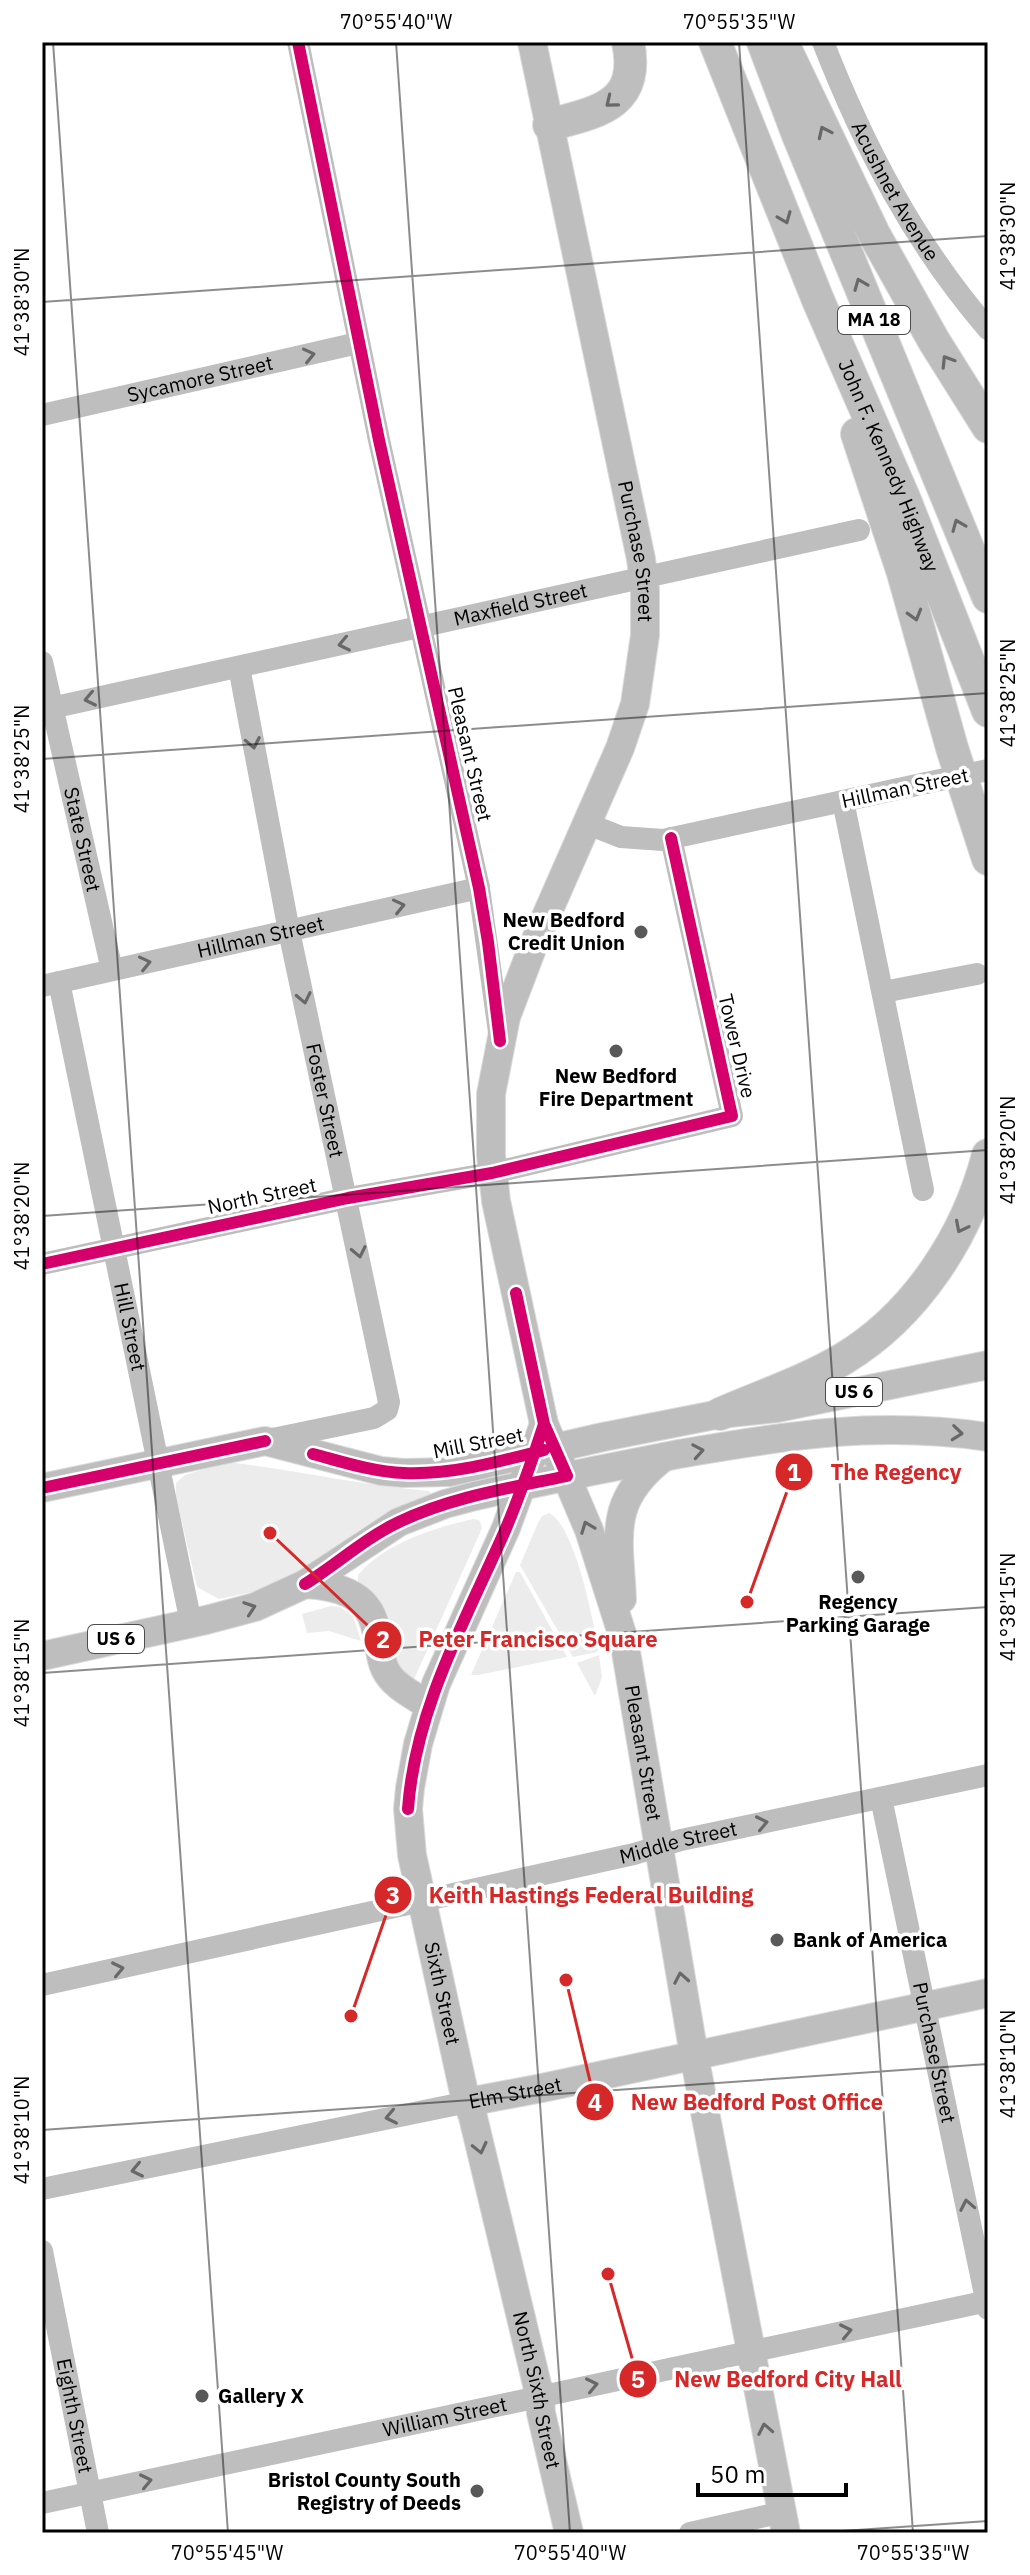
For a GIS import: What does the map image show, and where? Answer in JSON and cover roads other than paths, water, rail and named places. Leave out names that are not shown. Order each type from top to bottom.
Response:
[{"type":"highway","points":[[549,125],[600,111],[614,101],[627,85],[630,74],[628,42]]},
{"type":"highway","name":"John F. Kennedy Highway","points":[[715,42],[818,300],[905,500],[988,711]]},
{"type":"highway","name":"John F. Kennedy Highway","points":[[763,42],[798,135],[988,597]]},
{"type":"highway","points":[[781,42],[887,259],[988,427]]},
{"type":"highway","points":[[818,300],[988,859]]},
{"type":"highway","points":[[720,1414],[842,1360],[897,1316],[929,1279],[956,1237],[968,1214],[988,1155]]},
{"type":"main road","name":"Purchase Street","points":[[500,1041],[528,958],[623,740],[638,690],[645,635],[644,577],[532,42]]},
{"type":"main road","name":"Pleasant Street","points":[[500,1041],[491,1094],[492,1173],[545,1441],[567,1476],[589,1530],[624,1640],[694,2055],[784,2523]]},
{"type":"main road","name":"US 6","points":[[545,1441],[777,1408],[988,1365]]},
{"type":"main road","name":"US 6","points":[[42,1656],[255,1607],[305,1584],[399,1522],[445,1504],[522,1485],[782,1436],[850,1429],[920,1429],[988,1437]]},
{"type":"main road","name":"Mill Street","points":[[42,1488],[265,1441],[360,1467],[403,1473],[449,1472],[545,1441]]},
{"type":"main road","name":"Sixth Street","points":[[504,2249],[421,1902],[412,1855],[408,1809],[413,1767],[428,1705],[522,1485],[545,1441]]},
{"type":"main road","points":[[624,1640],[619,1534],[622,1509],[638,1479],[664,1457]]},
{"type":"main road","points":[[305,1584],[336,1587],[349,1592],[367,1606],[375,1625],[384,1668],[396,1684],[428,1705]]},
{"type":"main road","name":"Elm Street","points":[[468,2102],[988,1993]]},
{"type":"main road","name":"North Sixth Street","points":[[504,2249],[569,2533]]},
{"type":"street","name":"Pleasant Street","points":[[298,42],[358,343],[479,888],[500,1041]]},
{"type":"street","name":"Acushnet Avenue","points":[[823,42],[861,132],[897,204],[935,263],[988,329]]},
{"type":"street","name":"Sycamore Street","points":[[42,415],[358,343]]},
{"type":"street","name":"Maxfield Street","points":[[47,709],[859,530]]},
{"type":"street","name":"State Street","points":[[42,662],[47,709],[112,970]]},
{"type":"street","name":"Foster Street","points":[[239,667],[289,931],[388,1397],[387,1410],[374,1418],[265,1441]]},
{"type":"street","name":"Hillman Street","points":[[588,824],[629,839],[647,841],[671,838],[988,770]]},
{"type":"street","points":[[843,801],[923,1190]]},
{"type":"street","name":"Tower Drive","points":[[492,1173],[732,1116],[671,838]]},
{"type":"street","name":"Hillman Street","points":[[50,984],[479,888]]},
{"type":"street","points":[[883,992],[977,974]]},
{"type":"street","name":"Hill Street","points":[[50,984],[114,1248],[191,1623]]},
{"type":"street","name":"North Street","points":[[42,1264],[348,1198],[492,1173]]},
{"type":"street","name":"Middle Street","points":[[42,1985],[659,1849],[681,1840],[988,1775]]},
{"type":"street","name":"Purchase Street","points":[[881,1798],[987,2304]]},
{"type":"street","name":"Elm Street","points":[[42,2189],[468,2102]]},
{"type":"street","name":"Eighth Street","points":[[42,2251],[98,2533]]},
{"type":"street","name":"William Street","points":[[42,2503],[987,2304]]},
{"type":"street","points":[[690,2533],[784,2523]]},
{"type":"place","name":"New Bedford Credit Union","points":[[641,932]]},
{"type":"place","name":"New Bedford Fire Department","points":[[616,1051]]},
{"type":"place","name":"Peter Francisco Square","points":[[270,1533]]},
{"type":"place","name":"Regency Parking Garage","points":[[858,1577]]},
{"type":"place","name":"The Regency","points":[[747,1602]]},
{"type":"place","name":"Bank of America","points":[[777,1940]]},
{"type":"place","name":"New Bedford Post Office","points":[[566,1980]]},
{"type":"place","name":"Keith Hastings Federal Building","points":[[351,2016]]},
{"type":"place","name":"New Bedford City Hall","points":[[608,2274]]},
{"type":"place","name":"Gallery X","points":[[202,2396]]},
{"type":"place","name":"Bristol County South Registry of Deeds","points":[[477,2491]]}]
